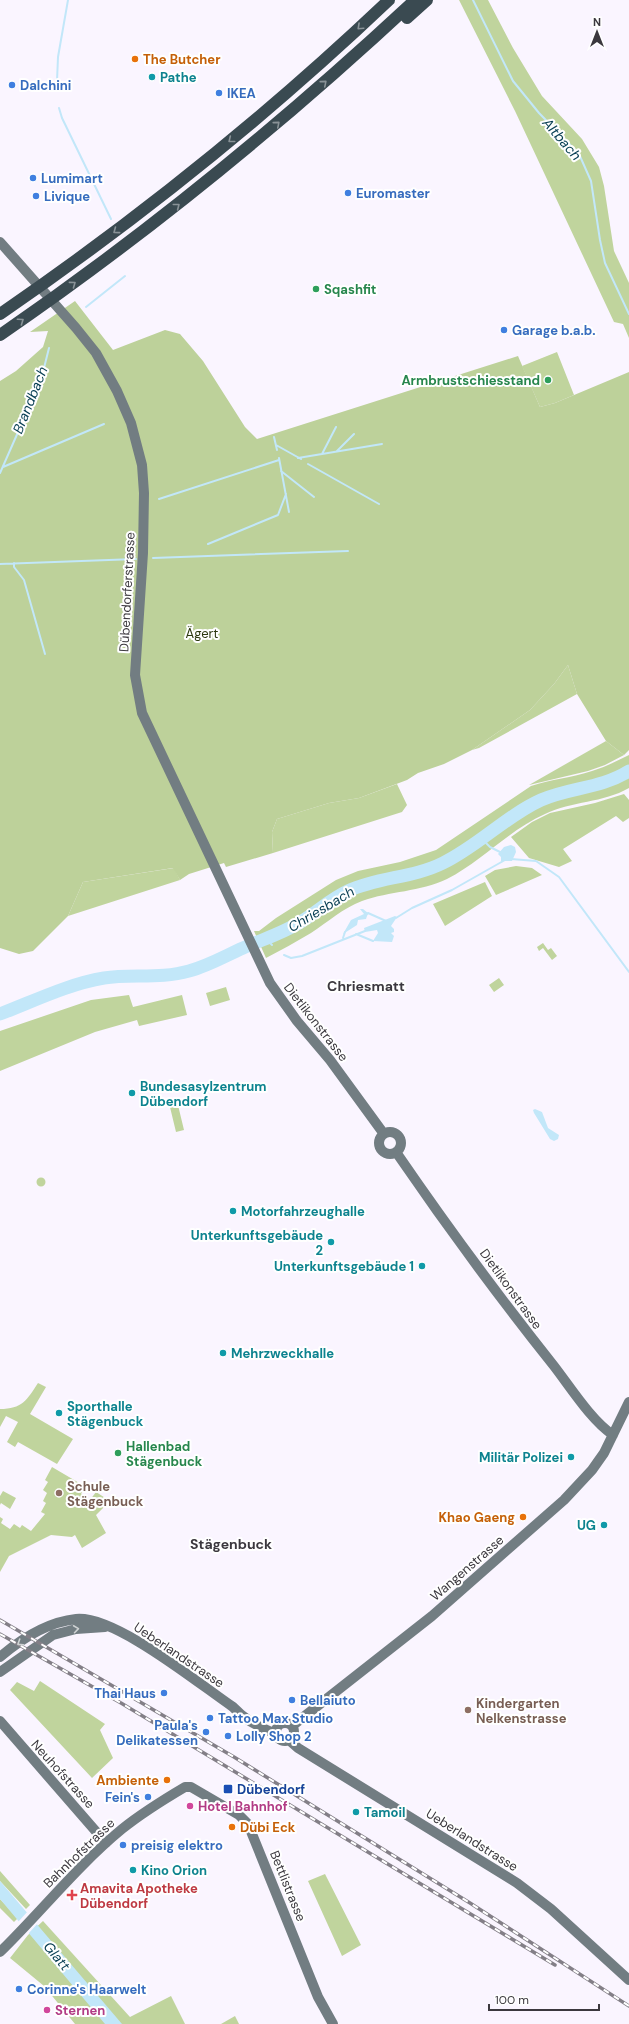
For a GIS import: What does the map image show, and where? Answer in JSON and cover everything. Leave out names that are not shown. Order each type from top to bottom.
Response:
[{"type":"highway","points":[[0,314],[99,243],[202,163],[310,72],[389,0]]},
{"type":"highway","points":[[0,335],[88,273],[183,201],[274,126],[343,66],[415,0]]},
{"type":"highway","points":[[343,66],[371,52],[427,0]]},
{"type":"street","name":"Dübendorferstrasse","points":[[0,242],[88,343],[109,375],[131,424],[142,465],[144,524],[135,675],[142,713],[258,959]]},
{"type":"street","name":"Dietlikonstrasse","points":[[258,959],[276,993],[330,1060],[384,1134]]},
{"type":"street","points":[[391,1132],[400,1138],[401,1144],[396,1152],[390,1154],[382,1150],[380,1140],[384,1134],[391,1132]]},
{"type":"street","name":"Dietlikonstrasse","points":[[396,1152],[498,1296],[578,1397],[604,1428],[613,1435]]},
{"type":"street","name":"Wangenstrasse","points":[[292,1726],[425,1622],[551,1511],[592,1470],[604,1453],[629,1402]]},
{"type":"street","name":"Ueberlandstrasse","points":[[0,1657],[35,1633],[60,1622],[76,1619],[89,1619],[144,1644],[233,1707],[248,1713],[276,1730],[280,1739],[289,1740],[298,1748],[517,1883],[551,1909],[629,1980]]},
{"type":"street","name":"Ueberlandstrasse","points":[[0,1672],[53,1635],[76,1629],[109,1627]]},
{"type":"street","name":"Neuhofstrasse","points":[[0,1721],[106,1843]]},
{"type":"street","name":"Ueberlandstrasse","points":[[276,1730],[285,1722],[292,1726]]},
{"type":"street","points":[[289,1740],[294,1733],[292,1726]]},
{"type":"street","name":"Bahnhofstrasse","points":[[0,1952],[106,1843],[140,1815],[188,1787]]},
{"type":"street","name":"Bettlistrasse","points":[[188,1787],[202,1792],[239,1815],[248,1824],[318,1997],[333,2024]]},
{"type":"green space","points":[[459,0],[488,0],[513,48],[542,96],[582,139],[599,167],[604,186],[614,251],[629,283],[629,338],[623,324],[614,322],[515,111]]},
{"type":"green space","name":"Ägert","points":[[75,301],[113,350],[165,330],[180,334],[203,361],[245,427],[257,439],[518,356],[540,407],[555,403],[629,372],[629,750],[624,755],[606,741],[577,694],[568,665],[554,684],[530,710],[472,750],[444,764],[418,773],[407,780],[359,798],[329,803],[277,819],[272,832],[273,853],[226,867],[224,863],[189,874],[180,880],[173,868],[83,882],[68,916],[33,951],[19,954],[0,948],[0,381],[16,371],[43,347],[48,331],[30,332]]},
{"type":"green space","name":"Armbrustschiesstand","points":[[557,352],[574,395],[555,403],[540,407],[522,366]]},
{"type":"green space","points":[[568,665],[577,694],[479,748],[472,750],[530,710],[554,684]]},
{"type":"green space","points":[[606,741],[624,755],[605,765],[588,771],[529,785]]},
{"type":"green space","points":[[629,755],[629,788],[609,797],[566,807],[545,814],[519,828],[472,864],[447,879],[426,887],[383,895],[355,904],[342,911],[311,933],[266,958],[254,931],[259,931],[276,918],[336,880],[358,871],[400,862],[436,850],[531,786],[592,771]]},
{"type":"green space","points":[[397,784],[407,805],[402,812],[273,853],[272,832],[277,819],[329,803],[359,798]]},
{"type":"green space","points":[[624,794],[629,800],[629,818],[623,822],[616,816],[563,849],[572,861],[559,867],[529,858],[511,837],[532,822],[550,813],[595,803]]},
{"type":"green space","points":[[516,866],[532,868],[542,875],[496,895],[485,876],[495,870]]},
{"type":"green space","points":[[174,868],[180,880],[68,916],[83,882]]},
{"type":"green space","points":[[485,882],[492,896],[445,926],[433,904]]},
{"type":"green space","points":[[543,943],[548,950],[551,948],[557,956],[552,960],[543,948],[539,951],[537,947]]},
{"type":"green space","points":[[499,978],[504,985],[494,992],[489,985]]},
{"type":"green space","points":[[226,987],[230,1000],[210,1006],[206,993]]},
{"type":"green space","points":[[129,995],[133,1007],[182,995],[187,1015],[139,1026],[137,1020],[95,1032],[0,1071],[0,1031],[91,1000]]},
{"type":"green space","points":[[177,1101],[184,1130],[176,1132],[169,1103]]},
{"type":"green space","points":[[39,1178],[43,1178],[45,1182],[43,1186],[39,1186],[37,1184],[37,1180]]},
{"type":"green space","points":[[38,1383],[46,1387],[30,1414],[73,1439],[57,1464],[18,1442],[15,1447],[7,1442],[18,1422],[6,1416],[0,1427],[0,1409],[7,1409],[19,1405],[27,1399]]},
{"type":"green space","points":[[52,1467],[86,1487],[81,1494],[90,1500],[96,1492],[110,1501],[96,1515],[106,1533],[82,1548],[75,1535],[72,1537],[51,1535],[9,1556],[0,1572],[0,1517],[3,1519],[1,1523],[10,1529],[14,1524],[20,1528],[22,1525],[31,1531],[45,1514],[41,1512],[46,1503],[43,1501],[47,1493],[43,1490],[48,1482],[45,1480]]},
{"type":"green space","points":[[3,1491],[16,1498],[10,1509],[1,1503],[0,1505],[0,1496]]},
{"type":"green space","points":[[40,1681],[105,1724],[100,1730],[113,1758],[92,1778],[10,1690],[17,1682],[34,1691]]},
{"type":"green space","points":[[0,1871],[30,1905],[26,1909],[0,1881]]},
{"type":"green space","points":[[325,1874],[361,1945],[342,1956],[308,1881]]},
{"type":"green space","points":[[0,1899],[18,1918],[14,1922],[0,1908]]},
{"type":"green space","points":[[43,1921],[130,2017],[171,1996],[185,2024],[75,2024],[44,1986],[10,1958],[28,1935]]},
{"type":"green space","points":[[235,2016],[239,2024],[221,2024]]},
{"type":"water","points":[[511,845],[515,847],[516,852],[512,861],[501,861],[501,857],[498,854],[504,847]]},
{"type":"water","points":[[360,909],[363,909],[368,913],[366,919],[358,920],[357,925],[343,934],[351,920],[364,914]]},
{"type":"water","points":[[395,916],[397,917],[391,926],[394,929],[394,932],[391,933],[394,936],[392,942],[373,941],[378,933],[377,930],[365,932],[364,928]]},
{"type":"water","points":[[535,1109],[542,1112],[548,1128],[559,1135],[558,1139],[554,1141],[550,1139],[534,1113],[533,1110]]},
{"type":"water","name":"Glatt","points":[[0,1881],[122,2024],[105,2024],[0,1899]]},
{"type":"pier","points":[[29,1910],[39,1922],[28,1934],[18,1922]]},
{"type":"waterway","name":"Brandbach","points":[[57,81],[58,57],[68,0]]},
{"type":"waterway","name":"Altbach","points":[[473,0],[513,81],[539,113],[579,154],[591,181],[605,263],[629,314]]},
{"type":"waterway","name":"Brandbach","points":[[59,108],[62,118],[111,219]]},
{"type":"waterway","name":"Brandbach","points":[[86,307],[125,276]]},
{"type":"waterway","name":"Brandbach","points":[[0,473],[41,380],[49,348]]},
{"type":"waterway","points":[[3,467],[104,424]]},
{"type":"waterway","points":[[322,454],[336,427]]},
{"type":"waterway","points":[[337,451],[354,434]]},
{"type":"waterway","points":[[274,437],[277,450]]},
{"type":"waterway","points":[[298,458],[382,444]]},
{"type":"waterway","points":[[276,445],[301,459]]},
{"type":"waterway","points":[[279,458],[289,512]]},
{"type":"waterway","points":[[159,499],[279,460]]},
{"type":"waterway","points":[[308,464],[379,504]]},
{"type":"waterway","points":[[281,471],[314,497]]},
{"type":"waterway","points":[[208,544],[278,515],[286,494]]},
{"type":"waterway","points":[[153,558],[348,551]]},
{"type":"waterway","points":[[0,564],[136,559]]},
{"type":"waterway","points":[[14,563],[14,567],[24,580],[45,654]]},
{"type":"waterway","name":"Chriesbach","points":[[0,1014],[77,984],[104,978],[168,975],[189,971],[216,961],[288,929],[336,898],[359,886],[420,872],[443,863],[468,848],[516,814],[541,800],[596,785],[618,777],[629,771]]},
{"type":"waterway","points":[[482,839],[490,847],[502,853]]},
{"type":"waterway","points":[[511,859],[536,861],[559,877],[629,972]]},
{"type":"waterway","points":[[396,918],[412,908],[452,890],[505,860]]},
{"type":"waterway","points":[[366,915],[368,913],[386,921]]},
{"type":"waterway","points":[[284,955],[291,958],[302,956],[365,931]]},
{"type":"waterway","points":[[343,938],[345,932]]},
{"type":"waterway","points":[[356,934],[373,941]]},
{"type":"waterway","points":[[266,939],[272,945]]},
{"type":"railway","points":[[0,1620],[234,1757],[470,1903],[629,2006]]},
{"type":"railway","points":[[0,1634],[121,1703],[555,1965]]},
{"type":"place","name":"The Butcher","points":[[135,59]]},
{"type":"place","name":"Pathe","points":[[152,77]]},
{"type":"place","name":"Dalchini","points":[[12,85]]},
{"type":"place","name":"IKEA","points":[[219,93]]},
{"type":"place","name":"Lumimart","points":[[33,178]]},
{"type":"place","name":"Euromaster","points":[[348,193]]},
{"type":"place","name":"Livique","points":[[36,196]]},
{"type":"place","name":"Sqashfit","points":[[316,289]]},
{"type":"place","name":"Garage b.a.b.","points":[[504,330]]},
{"type":"place","name":"Armbrustschiesstand","points":[[548,380]]},
{"type":"place","name":"Bundesasylzentrum Dübendorf","points":[[132,1093]]},
{"type":"place","name":"Motorfahrzeughalle","points":[[233,1211]]},
{"type":"place","name":"Unterkunftsgebäude 2","points":[[331,1242]]},
{"type":"place","name":"Unterkunftsgebäude 1","points":[[422,1266]]},
{"type":"place","name":"Mehrzweckhalle","points":[[223,1353]]},
{"type":"place","name":"Sporthalle Stägenbuck","points":[[59,1413]]},
{"type":"place","name":"Hallenbad Stägenbuck","points":[[118,1453]]},
{"type":"place","name":"Militär Polizei","points":[[571,1457]]},
{"type":"place","name":"Schule Stägenbuck","points":[[59,1493]]},
{"type":"place","name":"Khao Gaeng","points":[[523,1517]]},
{"type":"place","name":"UG","points":[[604,1525]]},
{"type":"place","name":"Thai Haus","points":[[164,1693]]},
{"type":"place","name":"Bellaiuto","points":[[292,1700]]},
{"type":"place","name":"Kindergarten Nelkenstrasse","points":[[468,1710]]},
{"type":"place","name":"Tattoo Max Studio","points":[[210,1718]]},
{"type":"place","name":"Paula's Delikatessen","points":[[206,1732]]},
{"type":"place","name":"Lolly Shop 2","points":[[228,1736]]},
{"type":"place","name":"Ambiente","points":[[167,1780]]},
{"type":"place","name":"Dübendorf","points":[[228,1789]]},
{"type":"place","name":"Fein's","points":[[148,1797]]},
{"type":"place","name":"Hotel Bahnhof","points":[[190,1806]]},
{"type":"place","name":"Tamoil","points":[[356,1812]]},
{"type":"place","name":"Dübi Eck","points":[[232,1827]]},
{"type":"place","name":"preisig elektro","points":[[123,1845]]},
{"type":"place","name":"Kino Orion","points":[[133,1870]]},
{"type":"place","name":"Amavita Apotheke Dübendorf","points":[[72,1895]]},
{"type":"place","name":"Corinne's Haarwelt","points":[[19,1989]]},
{"type":"place","name":"Sternen","points":[[47,2010]]},
{"type":"district","name":"Chriesmatt","points":[[366,986]]},
{"type":"district","name":"Stägenbuck","points":[[231,1544]]}]
